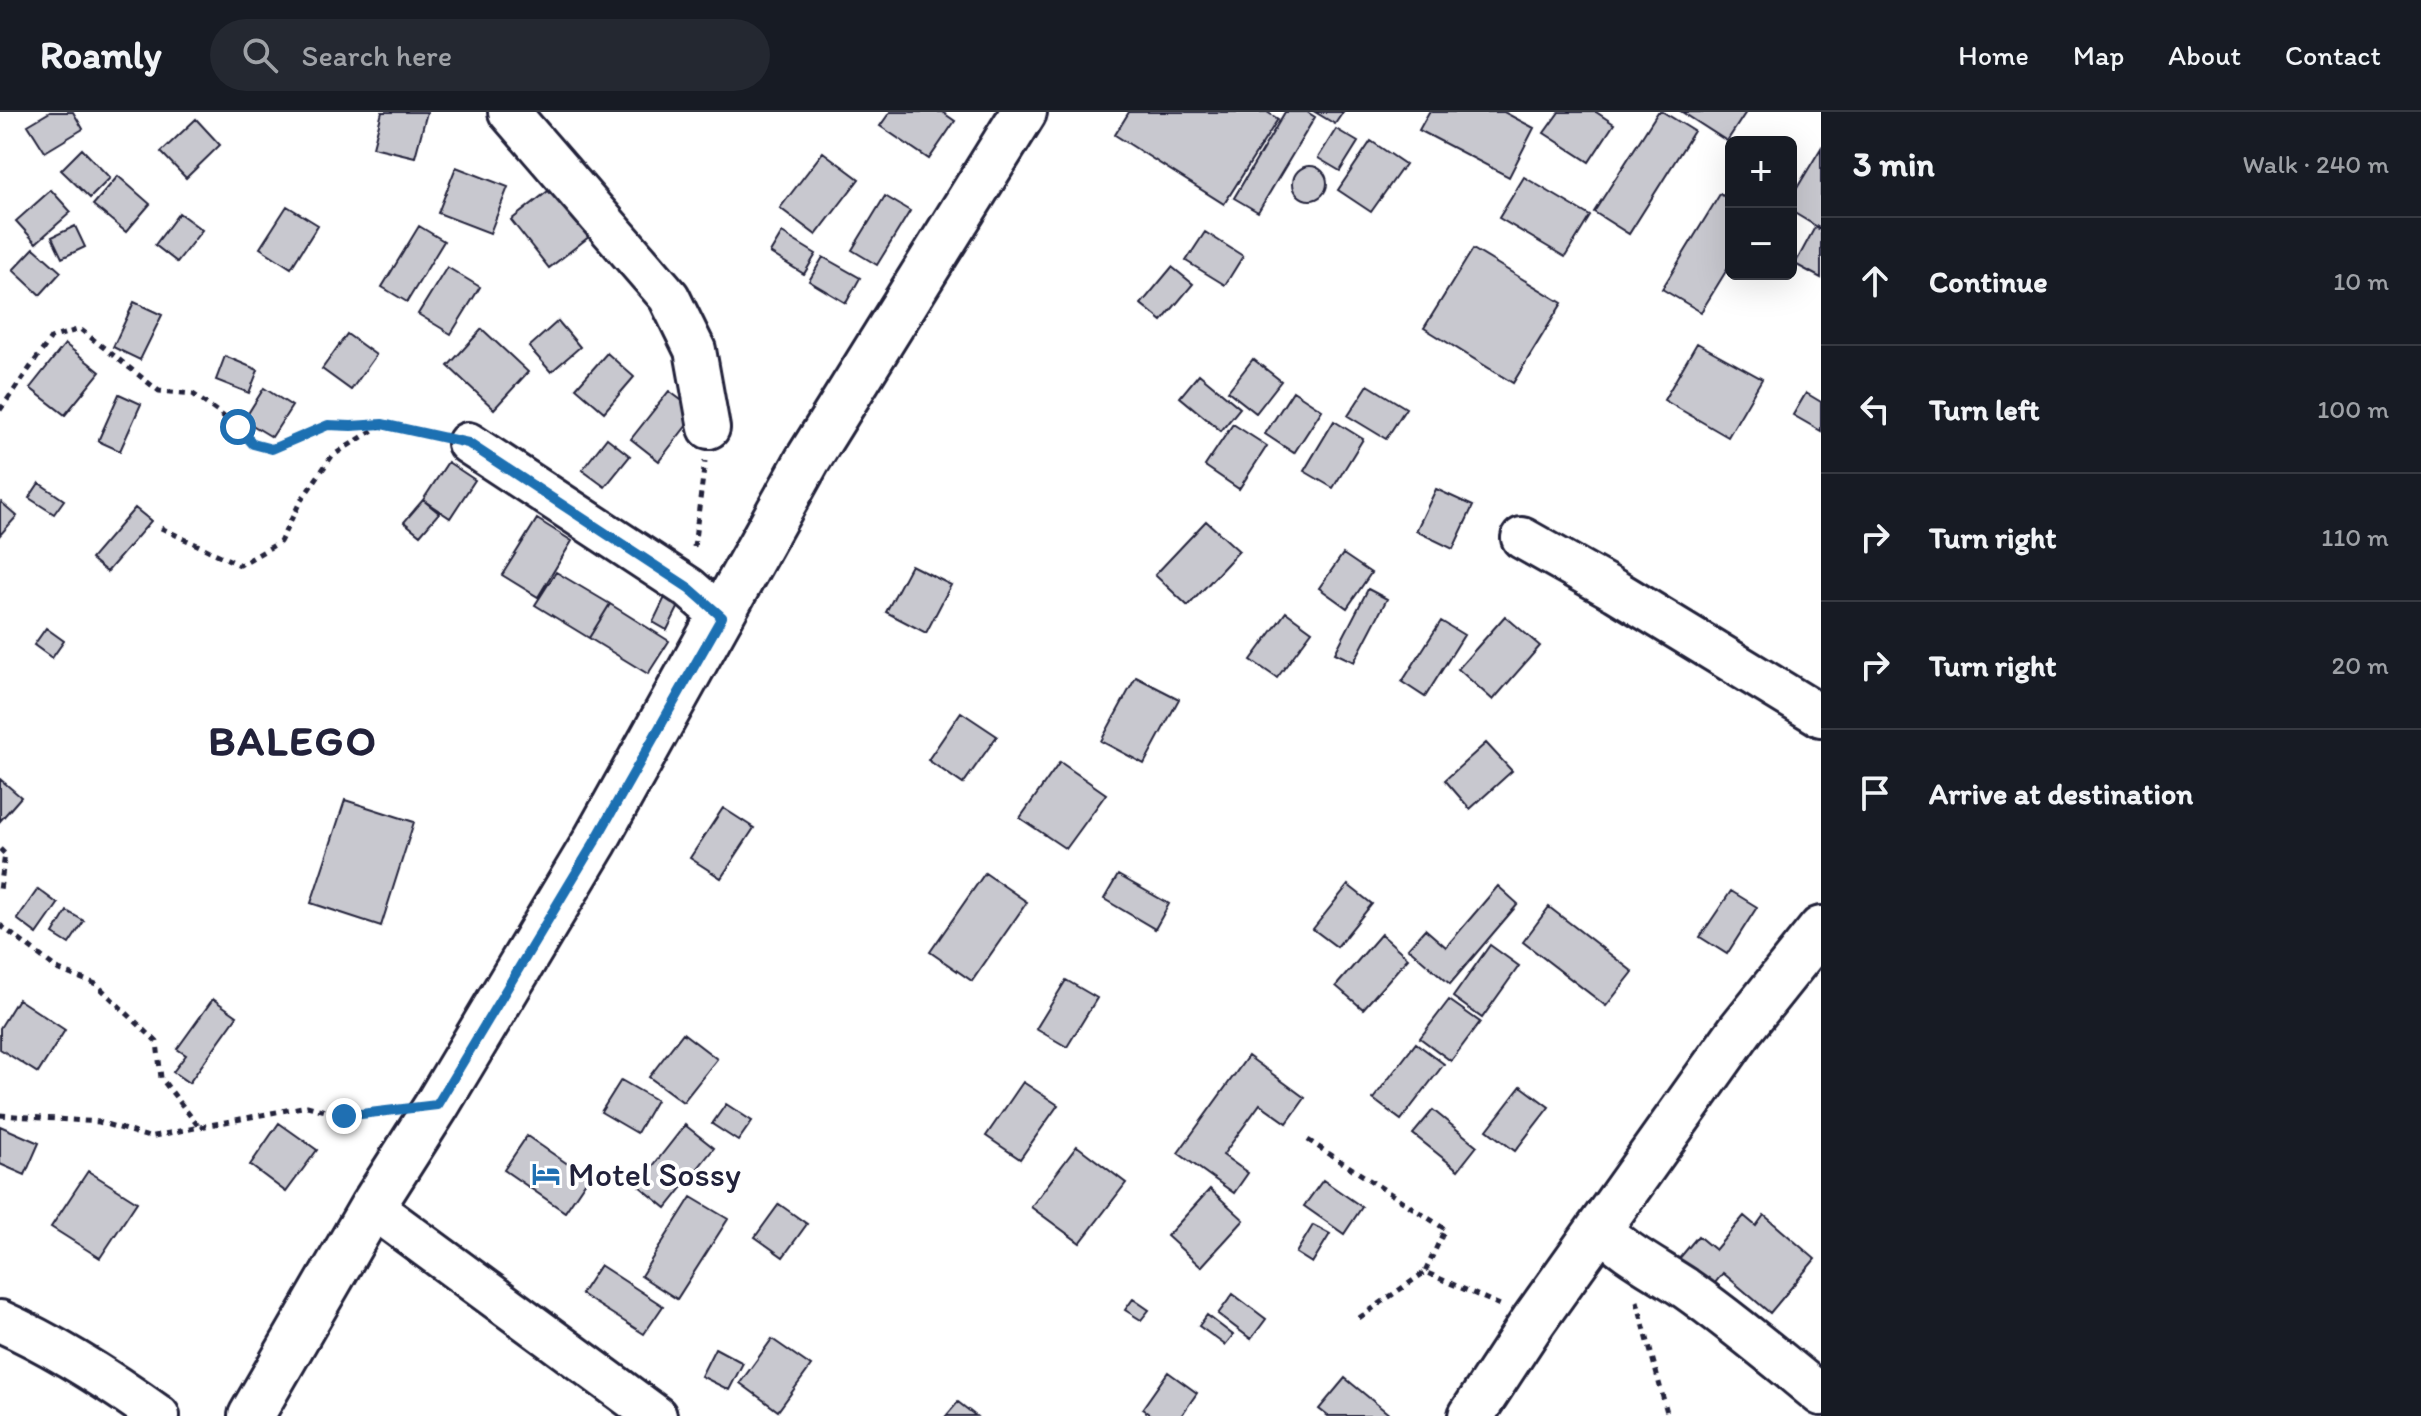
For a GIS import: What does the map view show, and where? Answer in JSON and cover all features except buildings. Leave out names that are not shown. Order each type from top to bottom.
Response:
[{"type":"main road","points":[[251,1416],[372,1207],[594,843],[807,461],[1024,112]]},
{"type":"main road","points":[[1471,1416],[1534,1320],[1607,1236],[1741,1029],[1821,929]]},
{"type":"street","points":[[509,112],[669,297],[695,350],[709,428]]},
{"type":"street","points":[[468,443],[689,588],[722,617]]},
{"type":"street","points":[[1522,538],[1616,591],[1821,716]]},
{"type":"street","points":[[372,1207],[656,1416]]},
{"type":"street","points":[[1607,1236],[1754,1340],[1821,1395]]},
{"type":"street","points":[[0,1321],[37,1337],[159,1416]]},
{"type":"path","points":[[0,410],[51,338],[80,329],[159,391],[193,394],[238,427],[253,444],[272,449],[328,425],[382,424],[468,443]]},
{"type":"path","points":[[161,528],[240,565],[280,542],[300,502],[332,456],[382,424]]},
{"type":"path","points":[[689,588],[709,428]]},
{"type":"path","points":[[0,849],[5,854],[0,890]]},
{"type":"path","points":[[0,925],[59,970],[96,984],[157,1042],[161,1078],[199,1127]]},
{"type":"path","points":[[0,1115],[99,1122],[149,1137],[307,1106],[344,1116],[437,1105]]},
{"type":"path","points":[[1308,1140],[1445,1229],[1425,1272],[1359,1318]]},
{"type":"path","points":[[1607,1236],[1636,1300],[1668,1416]]},
{"type":"path","points":[[1425,1272],[1534,1320]]},
{"type":"place","name":"Motel Sossy","points":[[546,1174]]},
{"type":"district","name":"BALEGO","points":[[293,740]]},
{"type":"route","points":[[238,427],[253,444],[272,449],[328,425],[382,424],[468,443],[689,588],[722,617],[594,843],[437,1105],[344,1116]]}]
